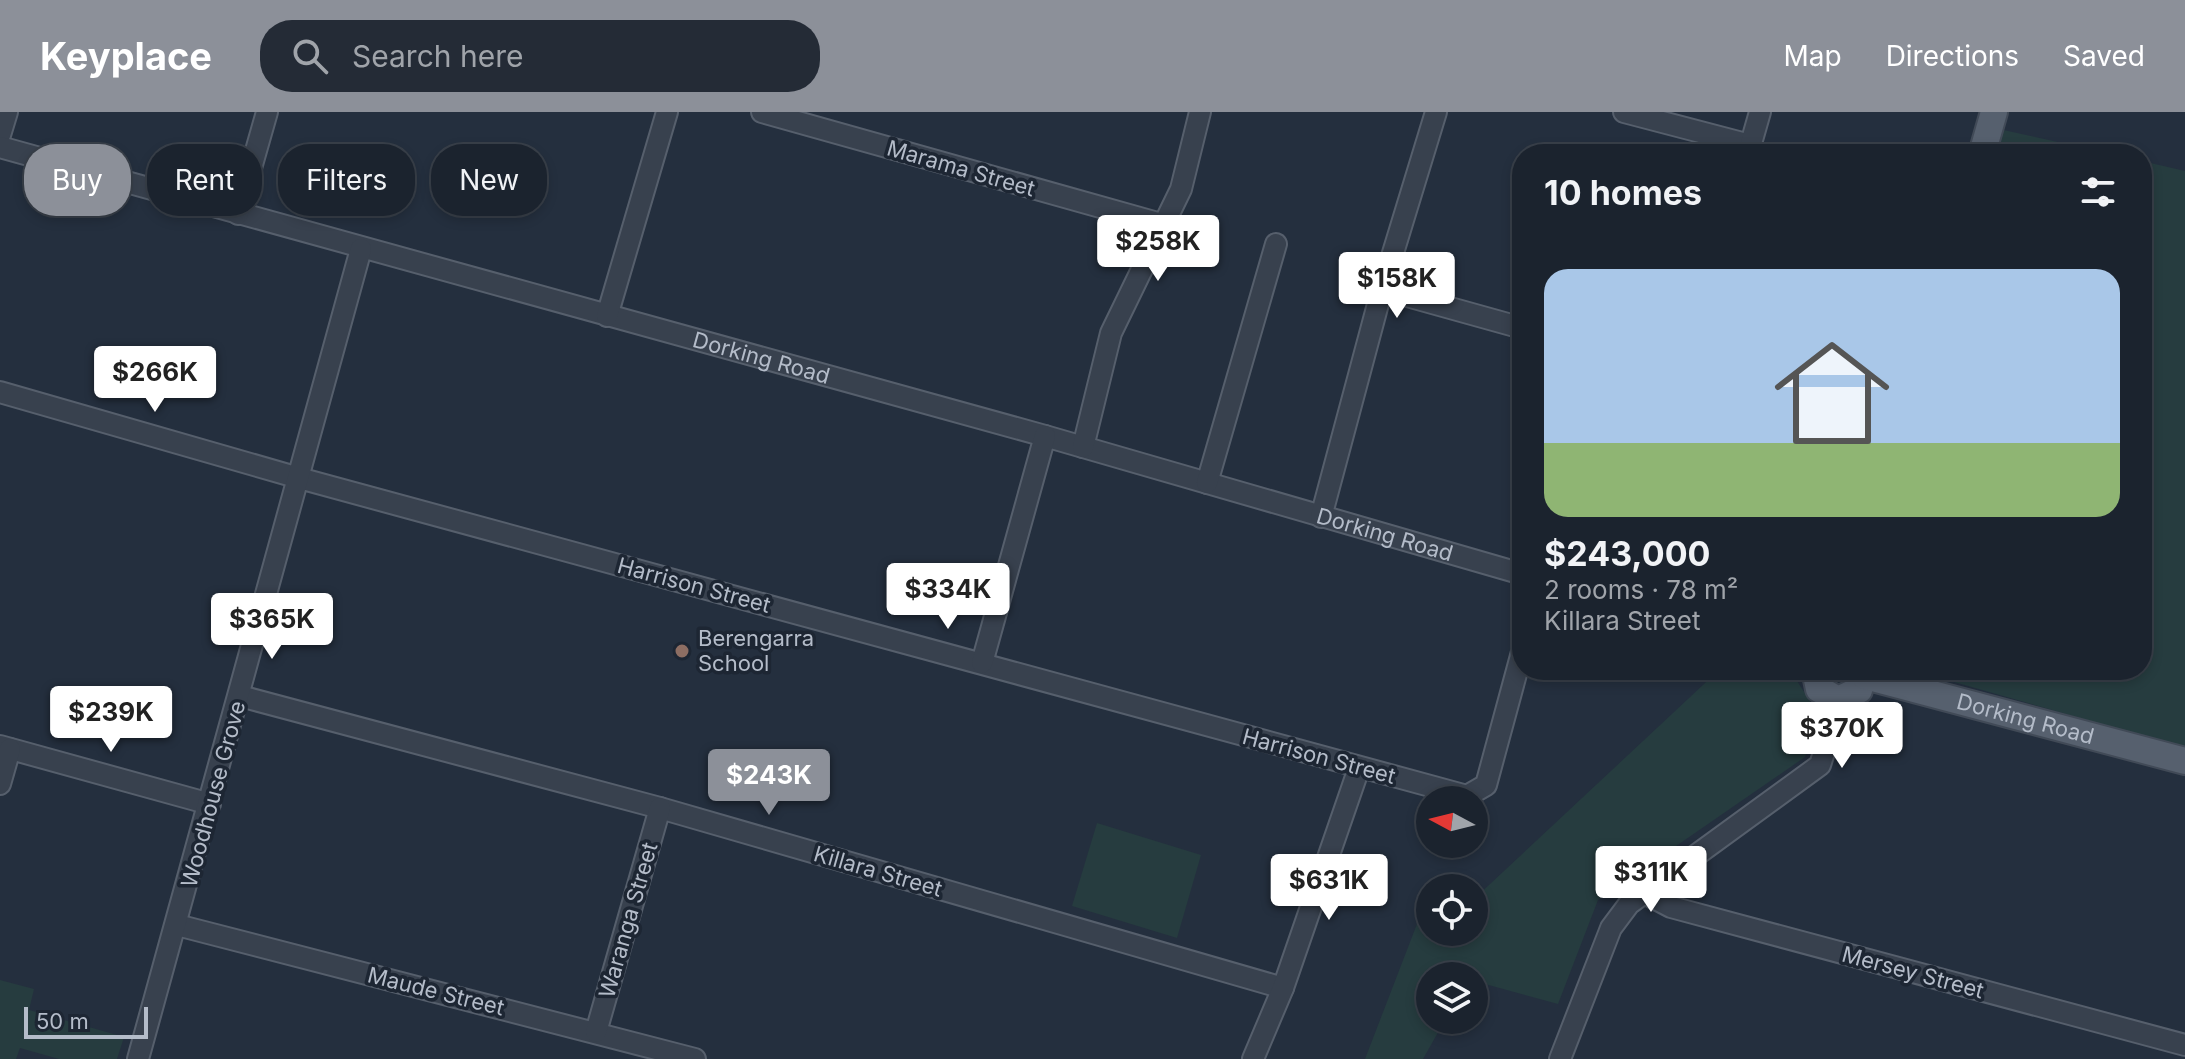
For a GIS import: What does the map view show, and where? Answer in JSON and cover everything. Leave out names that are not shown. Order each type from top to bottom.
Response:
[{"type":"main road","points":[[1985,144],[1994,112]]},
{"type":"main road","points":[[1817,680],[1819,689],[1837,699],[1852,696],[1860,680]]},
{"type":"main road","name":"Dorking Road","points":[[1890,680],[2185,761]]},
{"type":"street","points":[[0,135],[7,112]]},
{"type":"street","points":[[258,144],[267,112]]},
{"type":"street","points":[[607,316],[667,112]]},
{"type":"street","name":"Marama Street","points":[[762,112],[1161,224]]},
{"type":"street","points":[[1083,447],[1111,333],[1161,224],[1181,189],[1200,112]]},
{"type":"street","points":[[1321,517],[1382,289],[1436,112]]},
{"type":"street","points":[[1624,112],[1729,144]]},
{"type":"street","points":[[1751,144],[1760,112]]},
{"type":"street","name":"Dorking Road","points":[[0,147],[147,188]]},
{"type":"street","name":"Dorking Road","points":[[245,216],[1045,436],[1512,571]]},
{"type":"street","points":[[1207,483],[1276,244]]},
{"type":"street","name":"Woodhouse Grove","points":[[138,1059],[361,249]]},
{"type":"street","points":[[1382,289],[1512,325]]},
{"type":"street","name":"Harrison Street","points":[[0,392],[299,478],[1467,796],[1486,785],[1514,680]]},
{"type":"street","points":[[982,663],[1045,436]]},
{"type":"street","name":"Killara Street","points":[[240,696],[660,808],[1283,988]]},
{"type":"street","points":[[1560,1059],[1611,928],[1629,904],[1820,765],[1835,718],[1837,699]]},
{"type":"street","points":[[0,784],[5,747],[210,804]]},
{"type":"street","points":[[1253,1059],[1283,988],[1359,768]]},
{"type":"street","name":"Waranga Street","points":[[596,1032],[660,808]]},
{"type":"street","name":"Mersey Street","points":[[1646,890],[1650,896],[1671,907],[2185,1045]]},
{"type":"street","name":"Maude Street","points":[[177,925],[695,1059]]},
{"type":"green space","points":[[1999,129],[2066,144],[1995,144]]},
{"type":"green space","points":[[2152,163],[2185,171],[2185,748],[1947,680],[2152,680]]},
{"type":"green space","points":[[1708,680],[1797,681],[1819,715],[1805,757],[1598,900],[1558,1004],[1488,985],[1488,962],[1416,962],[1416,1034],[1437,1034],[1423,1059],[1365,1059],[1416,927],[1416,946],[1488,946],[1488,886]]},
{"type":"green space","points":[[1097,823],[1201,855],[1177,938],[1072,906]]},
{"type":"green space","points":[[0,980],[34,989],[29,1010],[124,1037],[117,1059],[59,1059],[20,1048],[16,1059],[0,1059]]},
{"type":"place","name":"Berengarra School","points":[[682,651]]}]
